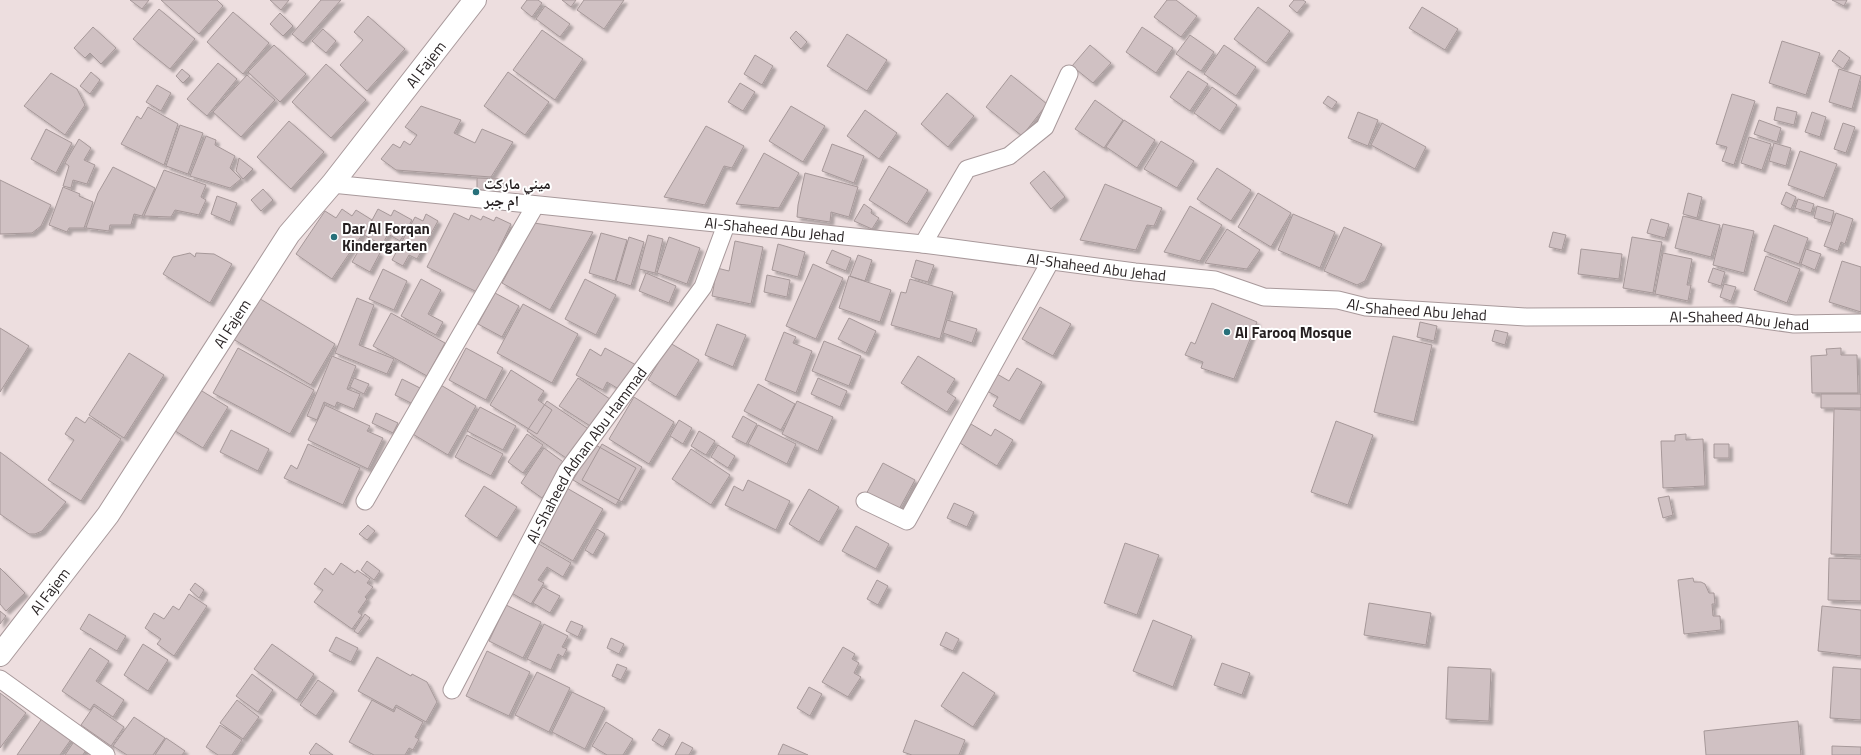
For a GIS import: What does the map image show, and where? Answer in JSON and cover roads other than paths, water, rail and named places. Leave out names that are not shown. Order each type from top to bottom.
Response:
[{"type":"main road","name":"Al Fajem","points":[[0,655],[108,516],[289,234],[332,184],[475,0]]},
{"type":"street","points":[[923,244],[967,169],[1009,156],[1045,127],[1069,74]]},
{"type":"street","name":"Al-Shaheed Abu Jehad","points":[[332,184],[535,206],[923,244],[1050,262],[1215,280],[1264,297],[1338,300],[1366,307],[1526,317],[1736,316],[1794,324],[1861,323]]},
{"type":"street","points":[[365,501],[535,206]]},
{"type":"street","name":"Al-Shaheed Adnan Abu Hammad","points":[[452,690],[567,471],[703,286],[726,224]]},
{"type":"street","points":[[865,501],[907,521],[1050,262]]},
{"type":"street","points":[[0,679],[106,755]]},
{"type":"place","name":"ميني ماركت ام جبر","points":[[476,192]]},
{"type":"place","name":"Dar Al Forqan Kindergarten","points":[[334,237]]},
{"type":"place","name":"Al Farooq Mosque","points":[[1227,332]]}]
